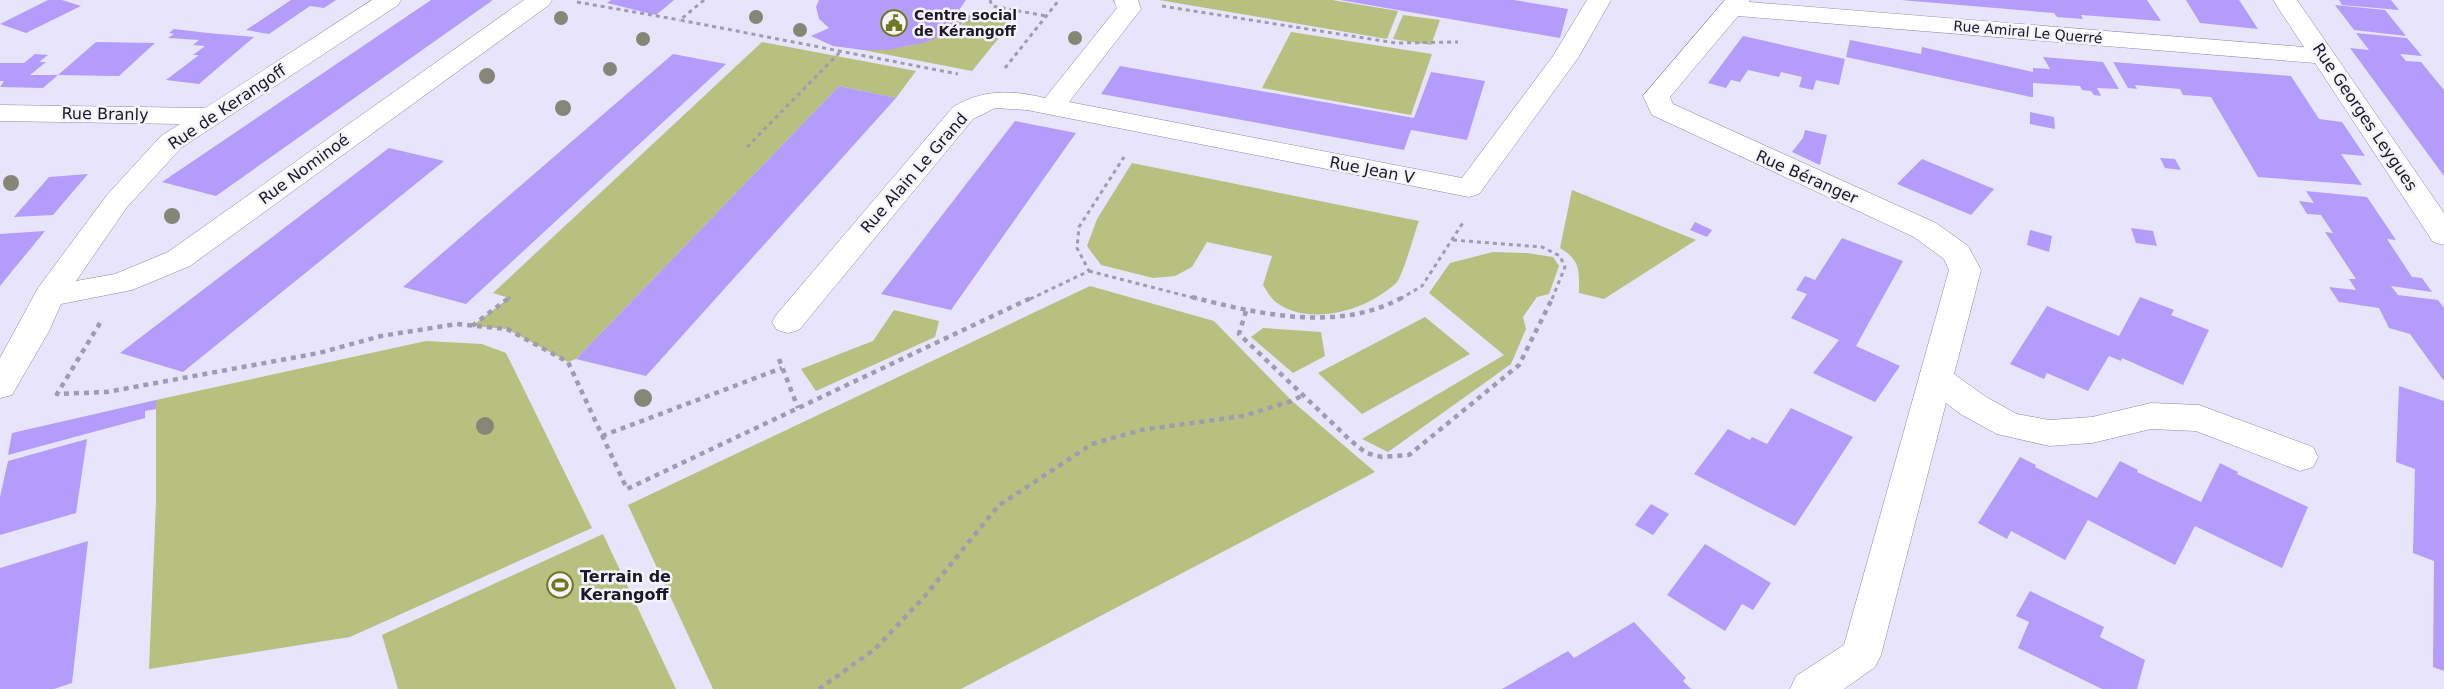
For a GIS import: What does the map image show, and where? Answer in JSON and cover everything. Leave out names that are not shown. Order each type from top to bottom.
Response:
[{"type":"street","name":"Rue de Kerangoff","points":[[0,386],[33,332],[49,296],[117,201],[171,142],[389,0]]},
{"type":"street","name":"Rue Nominoé","points":[[49,296],[121,283],[179,259],[540,0]]},
{"type":"street","points":[[1469,189],[1565,58],[1599,0]]},
{"type":"street","name":"Rue Georges Leygues","points":[[2285,0],[2325,56],[2444,236]]},
{"type":"street","points":[[1051,107],[1128,4]]},
{"type":"street","name":"Rue Amiral Le Querré","points":[[1735,4],[2325,56]]},
{"type":"street","name":"Rue Béranger","points":[[1735,4],[1656,96],[1662,109],[1925,230],[1957,253],[1965,270],[1861,655],[1811,689]]},
{"type":"street","name":"Rue Alain Le Grand","points":[[788,322],[963,113],[994,90],[1020,100],[1051,107]]},
{"type":"street","name":"Rue Jean V","points":[[1051,107],[1469,189]]},
{"type":"street","name":"Rue Branly","points":[[0,113],[210,116]]},
{"type":"street","points":[[0,352],[33,332]]},
{"type":"street","points":[[1936,378],[1974,406],[2009,424],[2049,433],[2092,430],[2151,416],[2199,418],[2300,458]]},
{"type":"path","points":[[680,20],[704,0]]},
{"type":"path","points":[[990,0],[992,6],[1046,16]]},
{"type":"path","points":[[576,2],[841,51],[994,90],[1059,0]]},
{"type":"path","points":[[1128,4],[1157,5],[1396,44],[1458,42]]},
{"type":"path","points":[[747,147],[841,51]]},
{"type":"path","points":[[1089,271],[1077,248],[1079,227],[1145,125]]},
{"type":"path","points":[[121,283],[92,339],[57,394],[108,392],[319,353],[381,336],[458,324],[507,329],[568,362],[627,489],[1089,271],[1246,311],[1332,318],[1389,305],[1422,286],[1464,224],[1469,189]]},
{"type":"path","points":[[1246,311],[1239,334],[1366,453],[1382,458],[1409,455],[1519,365],[1547,312],[1565,267],[1560,256],[1542,247],[1453,240]]},
{"type":"path","points":[[472,326],[510,297]]},
{"type":"path","points":[[788,322],[776,349],[798,408]]},
{"type":"path","points":[[602,436],[782,368]]},
{"type":"path","points":[[819,689],[875,649],[925,596],[998,506],[1082,450],[1092,444],[1141,430],[1243,416],[1292,401],[1303,395]]},
{"type":"green space","points":[[1159,0],[1332,0],[1398,11],[1387,39]]},
{"type":"green space","points":[[1403,15],[1440,20],[1431,45],[1393,39]]},
{"type":"green space","points":[[973,16],[1011,23],[972,71],[863,50],[921,43],[948,33]]},
{"type":"green space","points":[[1291,32],[1432,54],[1411,115],[1262,88]]},
{"type":"green space","points":[[762,42],[916,71],[896,98],[839,86],[576,359],[568,362],[507,329],[472,326],[509,298],[493,293]]},
{"type":"green space","points":[[1132,163],[1419,221],[1403,270],[1394,285],[1375,298],[1348,310],[1318,314],[1303,313],[1289,310],[1277,303],[1263,285],[1272,256],[1207,242],[1192,267],[1175,276],[1153,278],[1101,265],[1087,246],[1097,219]]},
{"type":"green space","points":[[1572,190],[1696,240],[1604,299],[1579,293],[1579,278],[1575,262],[1560,248]]},
{"type":"green space","points":[[1493,252],[1527,253],[1553,257],[1559,266],[1549,294],[1537,297],[1523,317],[1526,329],[1511,364],[1388,452],[1362,439],[1504,355],[1429,293],[1450,263]]},
{"type":"green space","points":[[1090,286],[1214,321],[1292,401],[1375,472],[961,689],[713,689],[628,505]]},
{"type":"green space","points":[[894,310],[939,321],[935,337],[816,391],[801,369],[873,341]]},
{"type":"green space","points":[[1425,317],[1470,354],[1362,414],[1318,373]]},
{"type":"green space","points":[[1263,328],[1321,332],[1325,356],[1293,373],[1251,337]]},
{"type":"green space","points":[[426,341],[482,344],[506,353],[592,528],[350,637],[149,669],[156,502],[156,400]]},
{"type":"green space","name":"Terrain de Kerangoff","points":[[603,534],[676,689],[398,689],[382,635]]},
{"type":"building","points":[[48,0],[62,0],[81,6],[26,33],[0,24]]},
{"type":"building","points":[[291,0],[336,0],[324,8],[310,6],[269,34],[246,30]]},
{"type":"building","points":[[431,0],[493,0],[216,196],[162,182]]},
{"type":"building","points":[[611,0],[674,0],[656,15],[607,3]]},
{"type":"building","name":"Centre social de Kérangoff","points":[[819,0],[966,0],[957,13],[973,16],[947,34],[923,43],[887,50],[863,50],[833,46],[811,36],[829,28],[819,19],[816,7]]},
{"type":"building","points":[[1340,0],[1514,0],[1568,9],[1560,38]]},
{"type":"building","points":[[1901,0],[2147,0],[2161,21],[2081,15],[2083,19],[2057,17],[2054,13]]},
{"type":"building","points":[[2186,0],[2239,0],[2258,29],[2200,23]]},
{"type":"building","points":[[2339,0],[2391,0],[2399,10],[2342,5]]},
{"type":"building","points":[[2335,5],[2385,10],[2406,36],[2354,30]]},
{"type":"building","points":[[174,29],[254,37],[199,84],[166,80],[199,55],[193,55],[205,46],[193,45],[199,40],[168,38],[174,34],[169,33]]},
{"type":"building","points":[[2356,33],[2407,38],[2422,56],[2400,54],[2406,61],[2421,62],[2444,90],[2444,176],[2350,48],[2369,50]]},
{"type":"building","points":[[1743,36],[1845,59],[1839,85],[1816,80],[1813,90],[1799,87],[1802,77],[1781,72],[1779,77],[1748,70],[1740,82],[1731,80],[1726,88],[1708,83]]},
{"type":"building","points":[[1850,40],[1921,54],[1922,47],[2033,72],[2033,68],[2050,69],[2043,57],[2103,62],[2119,89],[2097,88],[2101,96],[2082,90],[2080,86],[2033,83],[2033,97],[2031,97],[1846,57]]},
{"type":"building","points":[[96,42],[155,43],[119,76],[58,75]]},
{"type":"building","points":[[35,54],[48,55],[39,62],[46,62],[30,75],[58,75],[43,88],[0,87],[4,81],[0,81],[0,63],[24,63]]},
{"type":"building","points":[[673,54],[726,64],[466,304],[403,287]]},
{"type":"building","points":[[2113,62],[2291,76],[2319,119],[2342,122],[2365,156],[2341,154],[2362,185],[2258,177],[2211,97],[2183,95],[2180,89],[2135,85],[2137,89],[2128,88]]},
{"type":"building","points":[[1120,66],[1414,118],[1431,72],[1485,81],[1467,140],[1411,130],[1404,150],[1101,94]]},
{"type":"building","points":[[839,86],[896,98],[646,376],[576,359]]},
{"type":"building","points":[[2030,112],[2054,117],[2055,129],[2030,124]]},
{"type":"building","points":[[1015,121],[1076,133],[951,310],[881,294]]},
{"type":"building","points":[[1805,130],[1827,135],[1820,165],[1792,152],[1803,138]]},
{"type":"building","points":[[389,148],[444,161],[183,372],[120,353]]},
{"type":"building","points":[[2160,158],[2175,159],[2181,170],[2165,168]]},
{"type":"building","points":[[1922,159],[1994,189],[1971,215],[1897,184]]},
{"type":"building","points":[[88,174],[53,215],[14,217],[49,177]]},
{"type":"building","points":[[2306,191],[2367,197],[2396,240],[2387,239],[2412,277],[2422,278],[2432,292],[2391,286],[2398,295],[2438,300],[2444,308],[2444,381],[2410,334],[2389,328],[2379,308],[2339,302],[2329,287],[2356,290],[2349,279],[2356,279],[2325,232],[2333,233],[2321,215],[2307,214],[2299,201],[2314,203]]},
{"type":"building","points":[[1695,222],[1712,230],[1707,237],[1690,230]]},
{"type":"building","points":[[2131,228],[2153,231],[2157,246],[2136,243]]},
{"type":"building","points":[[2030,230],[2052,236],[2049,252],[2027,245]]},
{"type":"building","points":[[45,231],[13,270],[0,286],[0,234]]},
{"type":"building","points":[[1842,238],[1903,261],[1856,346],[1900,366],[1875,402],[1813,373],[1839,340],[1791,318],[1807,294],[1796,290],[1805,276],[1815,280]]},
{"type":"building","points":[[2140,297],[2174,310],[2171,315],[2209,330],[2183,385],[2122,358],[2121,361],[2109,356],[2088,391],[2047,373],[2044,379],[2010,364],[2047,306],[2119,336]]},
{"type":"building","points":[[2399,386],[2444,401],[2444,671],[2433,667],[2434,561],[2413,553],[2415,469],[2396,462]]},
{"type":"building","points":[[156,400],[156,409],[145,411],[145,418],[8,455],[12,433]]},
{"type":"building","points":[[1791,408],[1853,437],[1795,526],[1694,474],[1728,429],[1750,440],[1752,437],[1767,444]]},
{"type":"building","points":[[87,439],[76,513],[0,535],[0,497],[8,461]]},
{"type":"building","points":[[2020,457],[2097,498],[2120,461],[2138,470],[2137,472],[2201,502],[2220,463],[2238,472],[2237,474],[2308,507],[2282,568],[2195,526],[2175,565],[2088,520],[2065,560],[2011,531],[2007,539],[1978,523]]},
{"type":"building","points":[[1651,504],[1669,514],[1653,535],[1635,525]]},
{"type":"building","points":[[88,541],[72,683],[54,689],[0,689],[0,568]]},
{"type":"building","points":[[1705,544],[1771,583],[1753,610],[1742,604],[1725,631],[1667,595]]},
{"type":"building","points":[[2030,591],[2104,627],[2100,637],[2145,660],[2137,689],[2102,689],[2018,648],[2029,622],[2016,616]]},
{"type":"building","points":[[1634,622],[1686,678],[1683,681],[1691,689],[1502,689],[1568,651],[1574,658]]},
{"type":"place","name":"Centre social de Kérangoff","points":[[894,23]]},
{"type":"place","name":"Terrain de Kerangoff","points":[[560,585]]}]
